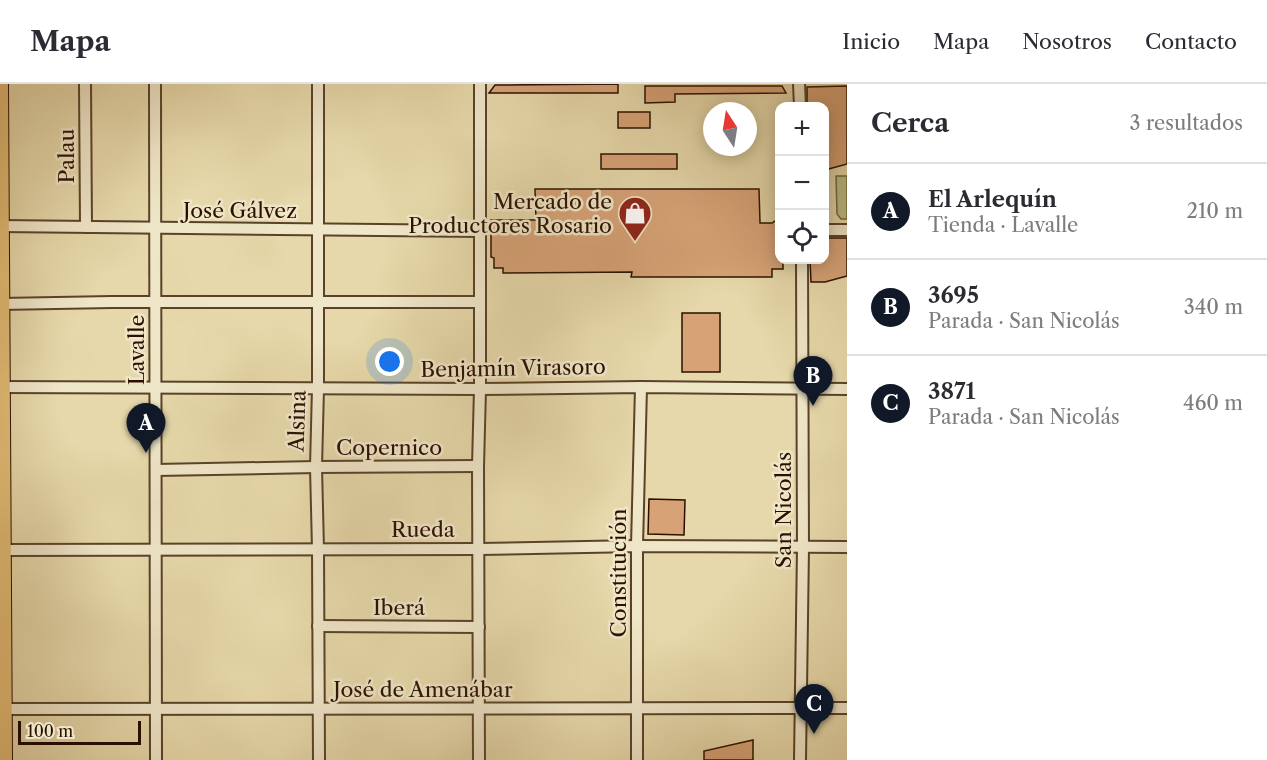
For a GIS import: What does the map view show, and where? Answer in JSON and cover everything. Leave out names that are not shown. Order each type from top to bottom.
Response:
[{"type":"main road","points":[[1,84],[2,709],[5,760]]},
{"type":"street","name":"Palau","points":[[85,84],[86,227]]},
{"type":"street","name":"Lavalle","points":[[155,84],[156,760]]},
{"type":"street","name":"Alsina","points":[[318,84],[316,467],[319,760]]},
{"type":"street","points":[[479,760],[480,84]]},
{"type":"street","points":[[799,84],[800,102]]},
{"type":"street","name":"José Gálvez","points":[[1,226],[480,231]]},
{"type":"street","points":[[829,230],[847,230]]},
{"type":"street","name":"San Nicolás","points":[[800,760],[803,548],[802,264]]},
{"type":"street","points":[[2,304],[480,302]]},
{"type":"street","name":"Benjamín Virasoro","points":[[1,387],[847,389]]},
{"type":"street","name":"Constitución","points":[[637,760],[637,546],[641,387]]},
{"type":"street","name":"Copernico","points":[[156,470],[478,466]]},
{"type":"street","name":"Rueda","points":[[2,550],[480,549],[637,546],[847,548]]},
{"type":"street","name":"Iberá","points":[[318,626],[479,627]]},
{"type":"street","name":"José de Amenábar","points":[[2,709],[847,708]]},
{"type":"green space","points":[[836,176],[847,176],[847,219],[841,219],[837,214]]},
{"type":"building","points":[[618,84],[618,93],[489,93],[495,85]]},
{"type":"building","points":[[645,86],[782,86],[786,93],[675,94],[675,102],[645,103]]},
{"type":"building","points":[[847,86],[847,164],[829,169],[829,102],[807,102],[807,87]]},
{"type":"building","points":[[618,112],[650,112],[650,128],[618,128]]},
{"type":"building","points":[[601,154],[677,154],[677,169],[601,169]]},
{"type":"building","name":"Mercado de Productores Rosario","points":[[535,189],[759,189],[760,223],[775,221],[775,264],[783,264],[783,269],[772,269],[772,277],[631,277],[632,272],[503,273],[503,268],[494,268],[494,258],[491,257],[491,220],[536,220]]},
{"type":"building","points":[[829,238],[847,238],[847,276],[825,282],[811,282],[810,264],[829,264]]},
{"type":"building","points":[[682,313],[720,313],[720,372],[682,372]]},
{"type":"building","points":[[649,499],[685,500],[684,535],[648,534]]},
{"type":"building","points":[[753,740],[753,760],[704,760],[704,751]]},
{"type":"place","name":"Mercado de Productores Rosario","points":[[635,242]]},
{"type":"place","name":"3695","points":[[813,406]]},
{"type":"place","name":"El Arlequín","points":[[146,453]]},
{"type":"place","name":"3871","points":[[814,734]]}]
